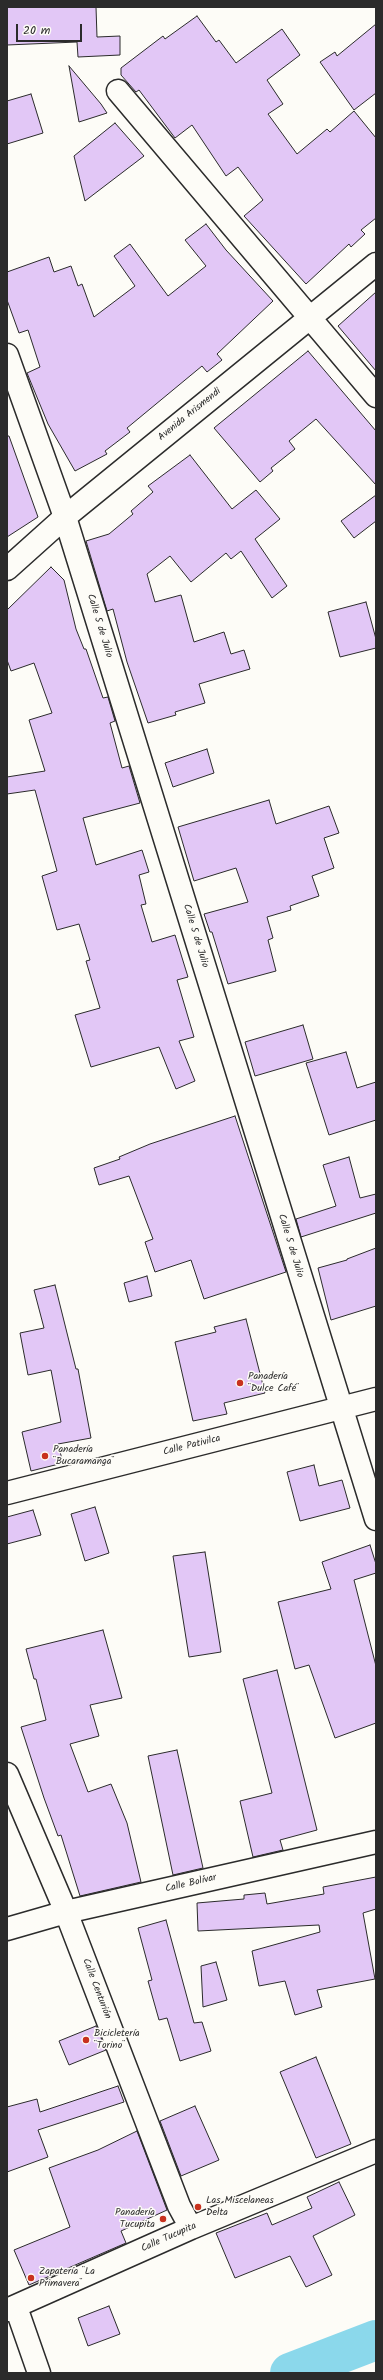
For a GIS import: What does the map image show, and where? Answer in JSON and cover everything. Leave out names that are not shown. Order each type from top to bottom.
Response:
[{"type":"street","points":[[118,91],[376,396]]},
{"type":"street","name":"Avenida Arismendi","points":[[7,569],[65,517],[376,264]]},
{"type":"street","name":"Calle 5 de Julio","points":[[7,355],[16,409],[65,517],[340,1408],[376,1519]]},
{"type":"street","name":"Calle Pativilca","points":[[7,1493],[376,1399]]},
{"type":"street","name":"Calle Centurión","points":[[7,1774],[66,1912],[180,2206],[191,2228]]},
{"type":"street","name":"Calle Bolívar","points":[[7,1929],[66,1912],[376,1842]]},
{"type":"street","name":"Calle Tucupita","points":[[11,2309],[191,2228],[376,2151]]},
{"type":"street","points":[[11,2309],[39,2373]]},
{"type":"building","points":[[7,7],[96,7],[97,37],[120,36],[120,55],[78,57],[77,42],[7,45]]},
{"type":"building","points":[[197,16],[216,42],[219,40],[236,63],[282,29],[300,55],[267,80],[283,104],[268,114],[297,154],[327,129],[330,132],[354,111],[376,138],[376,218],[361,230],[365,234],[351,247],[349,244],[306,284],[244,216],[263,200],[238,167],[226,176],[192,125],[175,138],[139,90],[136,92],[121,75],[121,68],[163,36],[165,39]]},
{"type":"building","points":[[376,24],[376,93],[354,110],[320,62],[335,52],[337,56]]},
{"type":"building","points":[[69,66],[101,104],[107,113],[79,122]]},
{"type":"building","points":[[31,94],[43,133],[7,144],[7,101]]},
{"type":"building","points":[[115,123],[144,156],[85,201],[74,156]]},
{"type":"building","points":[[206,224],[226,250],[273,301],[217,354],[222,360],[207,372],[202,366],[127,428],[130,432],[105,451],[107,454],[75,471],[48,424],[27,373],[40,367],[28,330],[19,333],[7,300],[7,272],[49,257],[54,272],[71,266],[78,286],[82,284],[94,317],[135,286],[114,256],[130,244],[168,296],[206,266],[185,240]]},
{"type":"building","points":[[376,292],[376,371],[338,326]]},
{"type":"building","points":[[308,351],[376,431],[376,485],[316,419],[289,441],[295,449],[271,468],[273,471],[260,482],[214,428]]},
{"type":"building","points":[[7,436],[9,436],[38,517],[7,537]]},
{"type":"building","points":[[190,455],[232,509],[256,490],[280,519],[255,539],[287,586],[272,598],[241,551],[231,559],[226,553],[191,582],[170,556],[147,574],[155,602],[181,595],[194,642],[224,632],[231,654],[244,650],[250,669],[199,684],[205,703],[175,712],[176,715],[148,723],[127,662],[113,609],[107,611],[86,541],[109,534],[133,514],[131,511],[153,492],[148,486]]},
{"type":"building","points":[[376,495],[376,521],[354,538],[341,521]]},
{"type":"building","points":[[51,567],[64,580],[76,629],[84,649],[86,649],[103,698],[108,697],[115,721],[110,723],[122,768],[129,766],[140,803],[83,818],[96,865],[142,850],[149,872],[139,875],[146,904],[141,905],[152,942],[175,935],[188,977],[177,980],[194,1037],[179,1041],[195,1081],[176,1089],[159,1047],[91,1067],[75,1015],[100,1008],[86,961],[90,960],[79,924],[57,930],[42,876],[57,871],[35,790],[7,794],[7,777],[45,771],[29,720],[52,713],[34,663],[11,671],[7,660],[7,610]]},
{"type":"building","points":[[366,602],[376,639],[376,648],[340,657],[328,612]]},
{"type":"building","points":[[207,749],[214,773],[173,787],[165,763]]},
{"type":"building","points":[[269,800],[276,824],[329,806],[339,833],[324,838],[334,868],[312,876],[319,896],[290,906],[291,910],[267,917],[273,938],[268,940],[276,971],[228,984],[212,932],[210,932],[204,914],[248,902],[236,868],[194,881],[178,827]]},
{"type":"building","points":[[303,1025],[313,1059],[255,1076],[245,1042]]},
{"type":"building","points":[[346,1052],[357,1088],[376,1082],[376,1120],[329,1135],[306,1063]]},
{"type":"building","points":[[235,1116],[286,1272],[204,1299],[191,1260],[155,1272],[145,1242],[153,1239],[129,1176],[99,1185],[94,1168],[120,1159],[119,1157],[150,1144]]},
{"type":"building","points":[[349,1157],[360,1198],[376,1194],[376,1213],[301,1237],[296,1219],[336,1206],[323,1165]]},
{"type":"building","points":[[376,1248],[376,1306],[331,1320],[318,1268],[347,1260]]},
{"type":"building","points":[[147,1276],[152,1296],[129,1302],[124,1283]]},
{"type":"building","points":[[55,1285],[76,1369],[78,1369],[91,1438],[58,1444],[63,1463],[31,1471],[22,1432],[61,1422],[51,1370],[28,1375],[20,1333],[44,1328],[34,1290]]},
{"type":"building","points":[[246,1319],[265,1393],[224,1403],[227,1414],[193,1421],[175,1342],[216,1332],[214,1327]]},
{"type":"building","points":[[314,1465],[319,1486],[342,1480],[350,1508],[300,1521],[287,1472]]},
{"type":"building","points":[[95,1507],[109,1553],[85,1561],[71,1514]]},
{"type":"building","points":[[33,1510],[41,1535],[7,1544],[7,1517]]},
{"type":"building","points":[[370,1545],[376,1564],[376,1573],[354,1580],[376,1666],[376,1723],[335,1738],[309,1665],[295,1669],[278,1602],[331,1589],[322,1562]]},
{"type":"building","points":[[205,1552],[221,1652],[189,1657],[173,1556]]},
{"type":"building","points":[[103,1630],[122,1698],[90,1705],[99,1736],[70,1744],[88,1792],[111,1784],[127,1823],[141,1882],[80,1896],[61,1835],[58,1836],[21,1727],[46,1720],[36,1679],[34,1679],[26,1649]]},
{"type":"building","points":[[277,1670],[317,1830],[280,1840],[283,1850],[253,1857],[240,1801],[272,1793],[243,1679]]},
{"type":"building","points":[[177,1750],[203,1868],[173,1875],[148,1756]]},
{"type":"building","points":[[376,1877],[376,1909],[363,1913],[375,1979],[317,1990],[322,2007],[295,2015],[285,1981],[259,1986],[252,1951],[320,1932],[319,1925],[198,1931],[197,1903],[244,1899],[244,1895],[265,1893],[267,1904],[324,1894],[323,1887]]},
{"type":"building","points":[[166,1920],[194,2023],[202,2022],[211,2051],[180,2061],[167,2018],[159,2020],[148,1981],[152,1980],[138,1928]]},
{"type":"building","points":[[216,1962],[227,2000],[203,2007],[201,1966]]},
{"type":"building","points":[[96,2026],[106,2050],[69,2065],[59,2041]]},
{"type":"building","points":[[316,2057],[351,2144],[316,2158],[280,2072]]},
{"type":"building","points":[[118,2086],[124,2102],[38,2130],[48,2157],[7,2172],[7,2107],[37,2099],[40,2112]]},
{"type":"building","points":[[195,2106],[219,2160],[181,2176],[160,2121]]},
{"type":"building","points":[[137,2131],[167,2210],[121,2231],[126,2243],[29,2285],[14,2250],[70,2227],[49,2168],[98,2150]]},
{"type":"building","points":[[339,2182],[355,2215],[313,2236],[332,2275],[306,2287],[290,2256],[235,2278],[216,2233],[267,2213],[272,2225],[312,2208],[307,2197]]},
{"type":"building","points":[[109,2306],[120,2334],[88,2346],[78,2318]]},
{"type":"waterway","points":[[290,2373],[376,2340]]},
{"type":"place","name":"Panadería ¨Dulce Café¨","points":[[240,1383]]},
{"type":"place","name":"Panadería ¨Bucaramanga¨","points":[[45,1456]]},
{"type":"place","name":"Bicicletería ¨Torino¨","points":[[86,2040]]},
{"type":"place","name":"Las Miscelaneas Delta","points":[[198,2207]]},
{"type":"place","name":"Panadería Tucupita","points":[[163,2219]]},
{"type":"place","name":"Zapatería ¨La Primavera¨","points":[[31,2278]]}]
